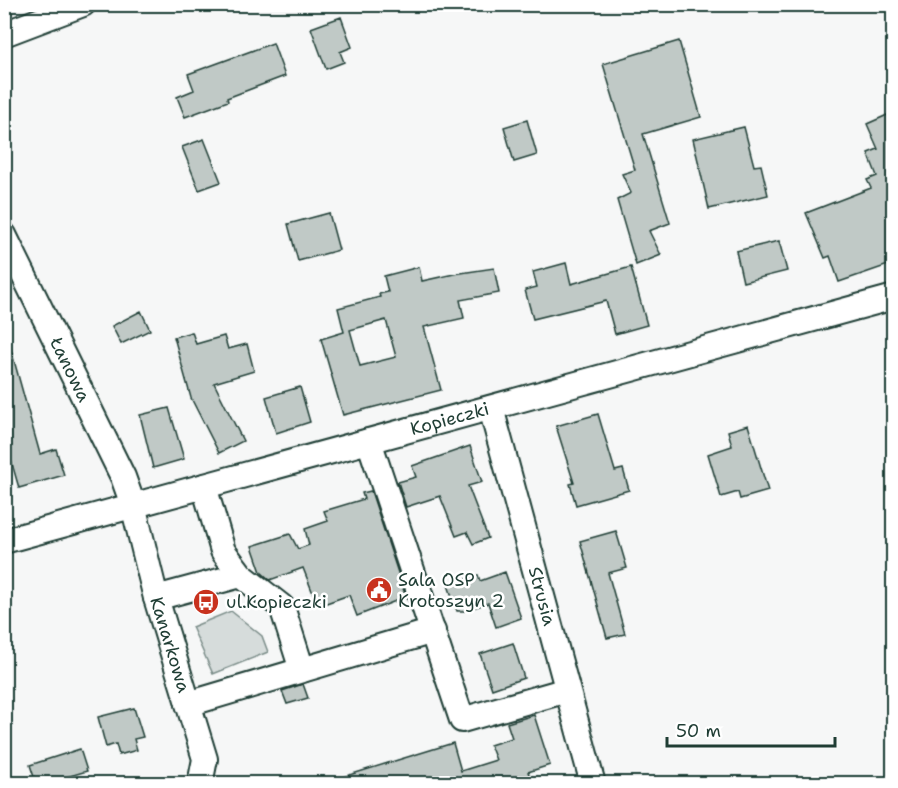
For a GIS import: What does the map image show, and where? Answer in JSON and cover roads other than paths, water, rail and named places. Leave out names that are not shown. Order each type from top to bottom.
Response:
[{"type":"street","points":[[4,34],[83,4]]},
{"type":"street","name":"Łanowa","points":[[4,235],[123,477],[133,505]]},
{"type":"street","name":"Kopieczki","points":[[4,541],[894,297]]},
{"type":"street","name":"Strusia","points":[[491,408],[593,783]]},
{"type":"street","points":[[369,441],[462,720],[567,690]]},
{"type":"street","points":[[204,486],[223,551],[241,575],[282,608],[302,670]]},
{"type":"street","name":"Kanarkowa","points":[[133,505],[156,597],[205,759],[200,783]]},
{"type":"street","points":[[156,597],[241,575]]},
{"type":"street","points":[[189,704],[433,631]]},
{"type":"place","name":"Sala OSP Krotoszyn 2","points":[[379,590]]},
{"type":"place","name":"ul.Kopieczki","points":[[206,602]]}]
